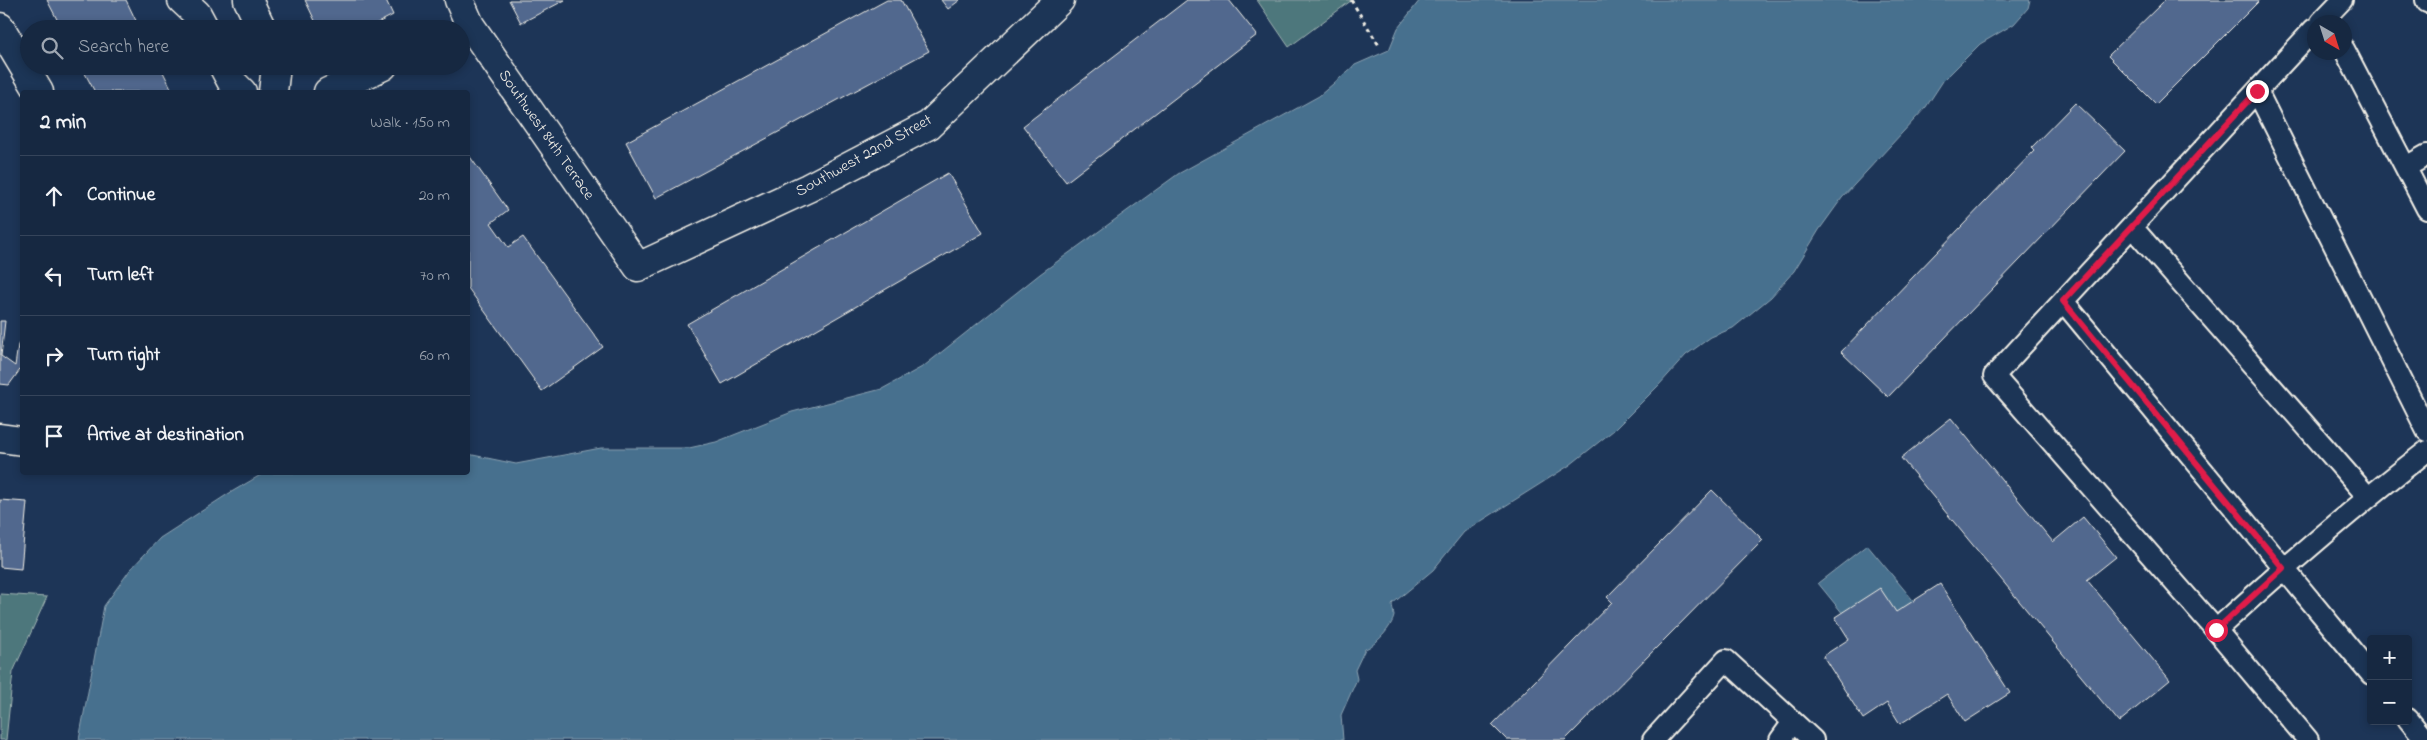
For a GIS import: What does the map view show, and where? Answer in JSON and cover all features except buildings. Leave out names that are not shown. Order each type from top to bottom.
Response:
[{"type":"street","points":[[248,0],[258,20]]},
{"type":"street","name":"Southwest 84th Terrace","points":[[459,0],[464,20]]},
{"type":"street","name":"Southwest 22nd Street","points":[[638,268],[808,188],[929,124],[1060,0]]},
{"type":"street","points":[[0,27],[20,60]]},
{"type":"street","name":"Southwest 84th Terrace","points":[[470,33],[638,268]]},
{"type":"street","points":[[29,75],[38,90]]},
{"type":"street","points":[[228,75],[240,90]]},
{"type":"street","points":[[273,90],[275,75]]},
{"type":"street","points":[[332,90],[364,75]]},
{"type":"street","points":[[0,438],[20,441]]},
{"type":"lane","points":[[2330,15],[2342,0]]},
{"type":"lane","points":[[2307,39],[2257,91],[1994,376],[2216,630],[2308,740]]},
{"type":"lane","points":[[2349,60],[2427,208]]},
{"type":"lane","points":[[2257,91],[2427,431]]},
{"type":"lane","points":[[2406,167],[2427,155]]},
{"type":"lane","points":[[2132,227],[2368,496]]},
{"type":"lane","points":[[2063,301],[2367,669]]},
{"type":"lane","points":[[2216,630],[2283,568],[2368,496],[2427,451]]},
{"type":"lane","points":[[1654,740],[1726,660],[1813,740]]},
{"type":"lane","points":[[1780,740],[1793,722]]},
{"type":"lane","points":[[2412,725],[2425,740]]},
{"type":"path","points":[[1351,0],[1380,47]]},
{"type":"green space","points":[[1257,0],[1352,0],[1289,47]]},
{"type":"green space","points":[[0,594],[47,597],[13,672],[6,740],[0,740]]},
{"type":"water","points":[[1420,0],[2030,0],[2028,8],[2014,24],[1980,44],[1943,81],[1926,107],[1842,198],[1819,230],[1794,271],[1771,297],[1733,328],[1711,337],[1686,355],[1614,430],[1570,465],[1464,532],[1433,570],[1392,604],[1393,620],[1378,640],[1365,649],[1355,670],[1357,679],[1341,715],[1343,740],[79,740],[104,606],[130,570],[160,538],[261,475],[470,475],[470,454],[516,464],[601,448],[689,448],[716,442],[792,412],[882,389],[924,366],[1040,274],[1178,174],[1319,96],[1355,65],[1389,50],[1398,28]]},
{"type":"water","points":[[1867,545],[1927,617],[1878,657],[1818,583]]},
{"type":"route","points":[[2216,630],[2283,568],[2063,301],[2257,91]]}]
